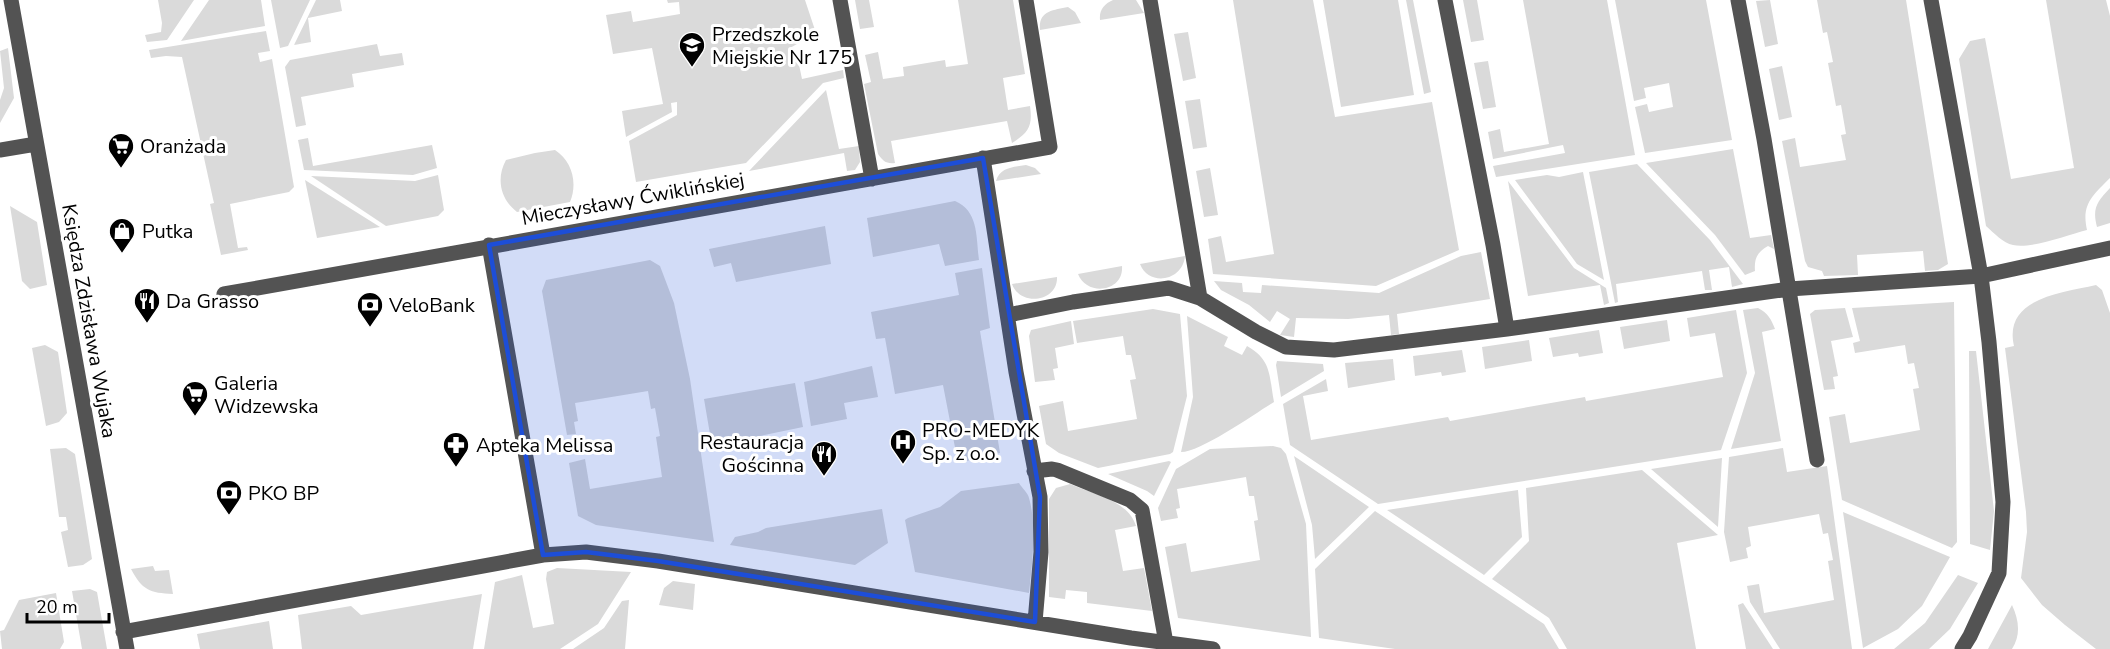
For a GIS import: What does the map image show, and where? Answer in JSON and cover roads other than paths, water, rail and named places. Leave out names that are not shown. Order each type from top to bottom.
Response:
[{"type":"street","name":"Księdza Zdzisława Wujaka","points":[[11,0],[127,649]]},
{"type":"street","points":[[840,0],[872,178]]},
{"type":"street","points":[[1150,0],[1200,298]]},
{"type":"street","points":[[1445,0],[1507,329]]},
{"type":"street","points":[[1738,0],[1764,139],[1817,460]]},
{"type":"street","points":[[1931,0],[1981,276],[1989,342],[2002,502],[1999,573],[1962,649]]},
{"type":"street","name":"Mieczysławy Ćwiklińskiej","points":[[224,294],[489,245],[1050,147],[1031,1]]},
{"type":"street","points":[[0,150],[36,144]]},
{"type":"street","points":[[983,158],[1040,497],[1041,552],[1035,622]]},
{"type":"street","points":[[489,245],[543,555]]},
{"type":"street","points":[[1008,315],[1073,302],[1169,288],[1200,298],[1256,332],[1286,347],[1334,350],[1507,329],[1789,289],[1981,276],[2110,248]]},
{"type":"street","points":[[1034,471],[1057,470],[1137,504],[1142,510],[1166,643]]},
{"type":"street","points":[[123,632],[543,555],[586,552],[658,561],[1213,649]]},
{"type":"place","name":"Przedszkole Miejskie Nr 175","points":[[692,68]]},
{"type":"place","name":"Oranżada","points":[[121,169]]},
{"type":"place","name":"Putka","points":[[122,254]]},
{"type":"place","name":"Da Grasso","points":[[147,324]]},
{"type":"place","name":"VeloBank","points":[[370,328]]},
{"type":"place","name":"Galeria Widzewska","points":[[195,417]]},
{"type":"place","name":"PRO-MEDYK Sp. z o.o.","points":[[903,465]]},
{"type":"place","name":"Apteka Melissa","points":[[456,468]]},
{"type":"place","name":"Restauracja Gościnna","points":[[824,477]]},
{"type":"place","name":"PKO BP","points":[[229,516]]}]
